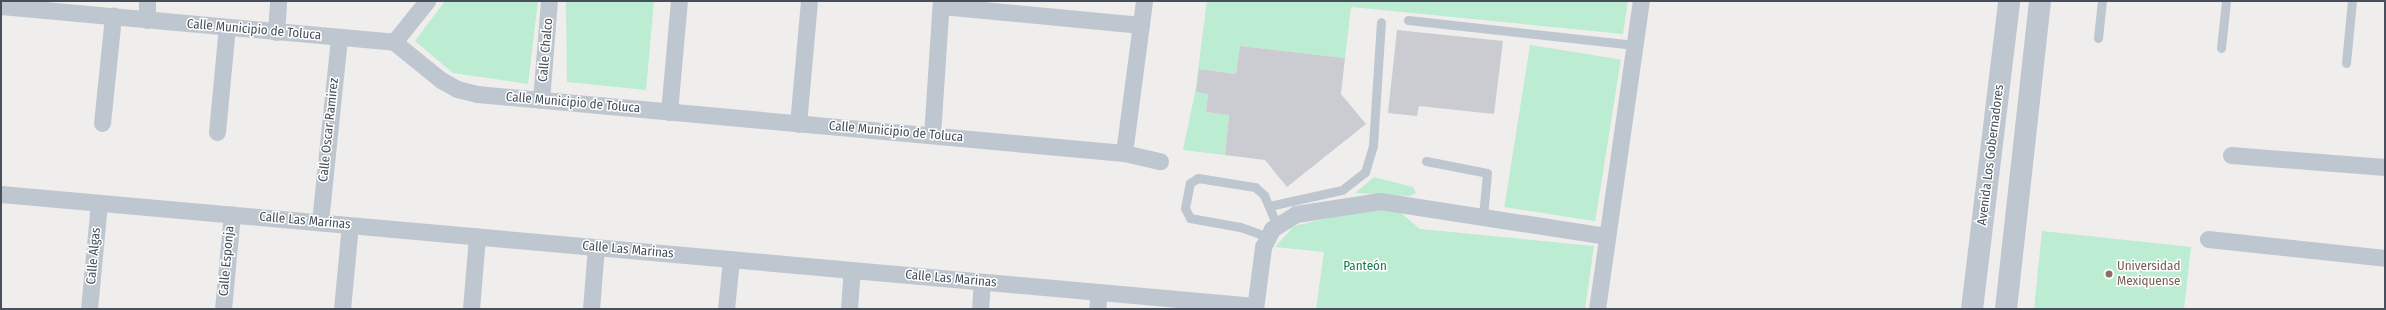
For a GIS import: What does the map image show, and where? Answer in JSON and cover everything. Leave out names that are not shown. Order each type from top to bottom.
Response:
[{"type":"street","points":[[147,1],[147,20]]},
{"type":"street","points":[[276,32],[278,1]]},
{"type":"street","points":[[394,42],[427,1]]},
{"type":"street","name":"Calle Chalco","points":[[542,100],[549,1]]},
{"type":"street","points":[[669,112],[679,1]]},
{"type":"street","points":[[798,124],[809,1]]},
{"type":"street","points":[[1124,153],[1144,1]]},
{"type":"street","points":[[1597,309],[1641,1]]},
{"type":"street","name":"Avenida Los Gobernadores","points":[[1972,309],[2009,1]]},
{"type":"street","points":[[2006,309],[2040,1]]},
{"type":"street","points":[[932,135],[941,3],[1140,25]]},
{"type":"street","name":"Calle Municipio de Toluca","points":[[8,7],[394,42],[457,89],[477,94],[1124,153],[1160,161]]},
{"type":"street","points":[[102,123],[114,16]]},
{"type":"street","points":[[217,132],[227,27]]},
{"type":"street","name":"Calle Oscar Ramirez","points":[[320,222],[339,37]]},
{"type":"street","points":[[2231,155],[2385,167]]},
{"type":"street","points":[[1987,184],[2019,186]]},
{"type":"street","name":"Calle Las Marinas","points":[[1,194],[99,204],[232,214],[1099,292],[1255,308]]},
{"type":"street","points":[[1255,308],[1263,247],[1272,231],[1296,214],[1369,201],[1482,216],[1607,236]]},
{"type":"street","name":"Calle Algas","points":[[89,309],[99,204]]},
{"type":"street","name":"Calle Esponja","points":[[223,309],[232,214]]},
{"type":"street","points":[[342,309],[350,225]]},
{"type":"street","points":[[471,309],[477,236]]},
{"type":"street","points":[[2208,239],[2385,258]]},
{"type":"street","points":[[591,309],[596,247]]},
{"type":"street","points":[[726,309],[731,259]]},
{"type":"street","points":[[849,309],[852,270]]},
{"type":"street","points":[[980,309],[982,282]]},
{"type":"street","points":[[1097,309],[1099,292]]},
{"type":"lane","points":[[2098,38],[2102,1]]},
{"type":"lane","points":[[2221,48],[2226,1]]},
{"type":"lane","points":[[2346,63],[2352,1]]},
{"type":"lane","points":[[1408,20],[1635,45]]},
{"type":"lane","points":[[1269,206],[1342,190],[1365,172],[1373,145],[1381,22]]},
{"type":"lane","points":[[1426,161],[1487,173],[1482,216]]},
{"type":"lane","points":[[1198,178],[1255,187],[1269,206],[1272,231],[1194,220],[1186,213],[1185,208],[1190,183],[1198,178]]},
{"type":"green space","points":[[445,1],[538,1],[528,84],[453,73],[415,41]]},
{"type":"green space","points":[[566,1],[654,1],[646,90],[567,82]]},
{"type":"green space","points":[[1207,1],[1628,1],[1623,34],[1351,7],[1345,58],[1240,46],[1236,74],[1199,69],[1196,92],[1208,94],[1206,112],[1229,115],[1225,155],[1183,150],[1195,93]]},
{"type":"green space","points":[[1530,45],[1621,59],[1595,221],[1504,207]]},
{"type":"green space","points":[[1374,177],[1413,187],[1416,193],[1410,196],[1355,193]]},
{"type":"green space","name":"Panteón","points":[[1372,208],[1400,212],[1420,229],[1594,246],[1585,309],[1316,309],[1324,252],[1275,247],[1294,226]]},
{"type":"green space","name":"Universidad Mexiquense","points":[[2042,231],[2191,247],[2184,309],[2034,309]]},
{"type":"building","points":[[1397,30],[1503,41],[1494,114],[1419,106],[1417,116],[1388,113]]},
{"type":"building","points":[[1240,46],[1345,58],[1341,94],[1366,124],[1287,187],[1265,160],[1225,155],[1229,115],[1206,112],[1208,94],[1196,92],[1199,69],[1236,74]]},
{"type":"place","name":"Universidad Mexiquense","points":[[2109,274]]}]
